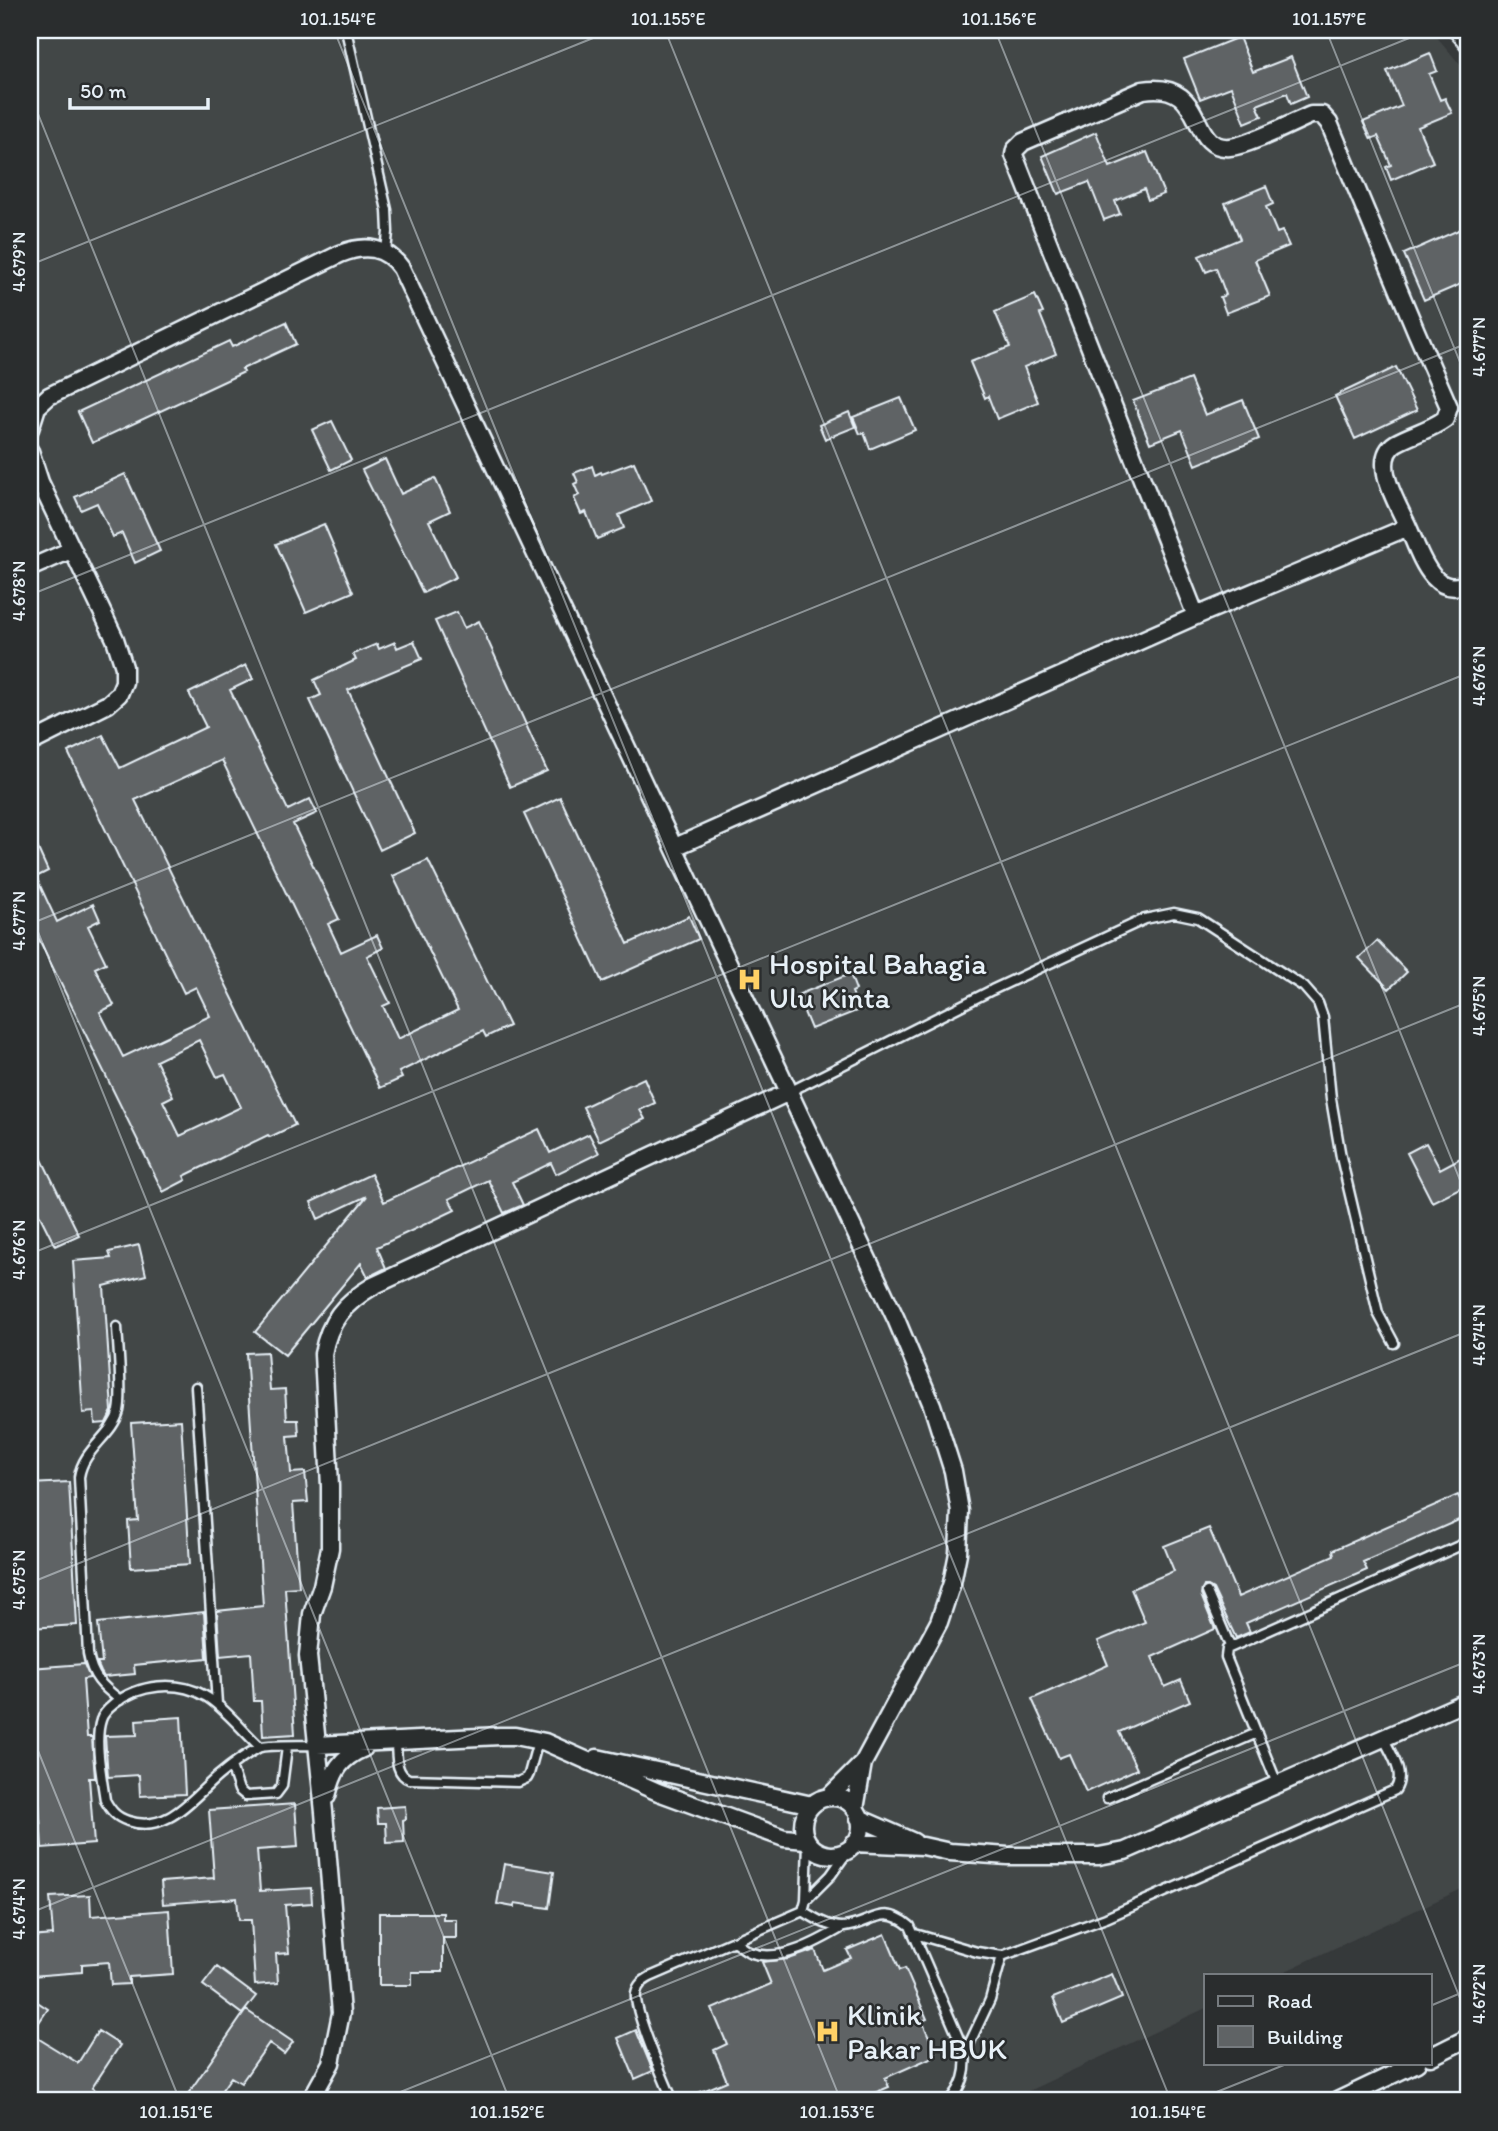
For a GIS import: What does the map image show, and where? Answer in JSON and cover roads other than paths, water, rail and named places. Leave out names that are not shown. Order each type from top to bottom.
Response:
[{"type":"street","points":[[1457,30],[1468,43]]},
{"type":"street","points":[[1196,616],[1014,155],[1023,142],[1143,90],[1157,88],[1178,94],[1186,100],[1206,137],[1222,147],[1239,145],[1311,115],[1322,115],[1329,122],[1449,407],[1445,419],[1398,442],[1387,452],[1384,459],[1385,474],[1434,580],[1448,587],[1468,583]]},
{"type":"street","points":[[30,429],[34,404],[340,254],[363,247],[386,252],[393,257],[407,280],[896,1320],[932,1405],[953,1471],[960,1511],[958,1553],[952,1583],[939,1622],[863,1763],[829,1797],[812,1805],[803,1822],[807,1841],[813,1848],[828,1854],[843,1852],[852,1846],[923,1846],[950,1852],[1008,1856],[1099,1856],[1147,1842],[1468,1701]]},
{"type":"street","points":[[30,451],[40,482],[121,653],[124,667],[124,682],[119,694],[108,704],[30,743]]},
{"type":"street","points":[[675,847],[1196,616],[1408,527]]},
{"type":"street","points":[[30,568],[71,550]]},
{"type":"street","points":[[310,2101],[331,2063],[341,2012],[308,1656],[312,1614],[322,1586],[330,1548],[330,1486],[323,1354],[326,1336],[340,1311],[373,1286],[789,1093]]},
{"type":"street","points":[[317,1745],[515,1736],[568,1752],[657,1792],[784,1838],[807,1841]]},
{"type":"street","points":[[324,1812],[330,1782],[338,1764],[375,1743]]},
{"type":"street","points":[[568,1752],[812,1805]]},
{"type":"street","points":[[852,1846],[860,1826],[857,1813],[863,1763]]},
{"type":"street","points":[[829,1797],[839,1798],[857,1813],[923,1846]]},
{"type":"street","points":[[1432,2056],[1468,2038]]},
{"type":"street","points":[[1337,2101],[1415,2064]]},
{"type":"lane","points":[[346,30],[387,210],[386,252]]},
{"type":"lane","points":[[789,1093],[992,990],[1145,919],[1174,913],[1198,918],[1304,987],[1318,1003],[1323,1017],[1331,1099],[1344,1171],[1378,1312],[1394,1343]]},
{"type":"lane","points":[[117,1327],[119,1411],[87,1456],[79,1477],[88,1654],[95,1678],[120,1700]]},
{"type":"lane","points":[[196,1387],[217,1704]]},
{"type":"lane","points":[[1278,1786],[1226,1657],[1227,1649],[1468,1542]]},
{"type":"lane","points":[[1207,1592],[1230,1646]]},
{"type":"lane","points":[[260,1746],[217,1704],[196,1692],[173,1686],[147,1688],[120,1700],[102,1717],[99,1728],[105,1800],[110,1810],[118,1817],[145,1824],[161,1821],[191,1804],[231,1766],[260,1746],[317,1745]]},
{"type":"lane","points":[[1107,1798],[1257,1733]]},
{"type":"lane","points":[[915,1934],[1002,1956],[1106,1919],[1395,1790],[1400,1778],[1384,1739]]},
{"type":"lane","points":[[396,1743],[398,1769],[404,1778],[518,1782],[529,1774],[538,1741]]},
{"type":"lane","points":[[231,1766],[239,1790],[246,1796],[276,1794],[282,1786],[287,1746]]},
{"type":"lane","points":[[803,1911],[806,1900],[807,1841]]},
{"type":"lane","points":[[806,1900],[831,1875],[852,1846]]},
{"type":"lane","points":[[803,1911],[820,1921],[843,1927]]},
{"type":"lane","points":[[673,2101],[636,1997],[641,1982],[803,1911]]},
{"type":"lane","points":[[733,1941],[753,1953],[778,1954],[815,1943],[843,1927],[881,1914],[900,1917],[915,1934],[965,2053],[962,2085],[950,2101]]},
{"type":"lane","points":[[965,2053],[990,2000],[1002,1956]]},
{"type":"place","name":"Hospital Bahagia Ulu Kinta","points":[[749,980]]},
{"type":"place","name":"Klinik Pakar HBUK","points":[[827,2031]]}]
